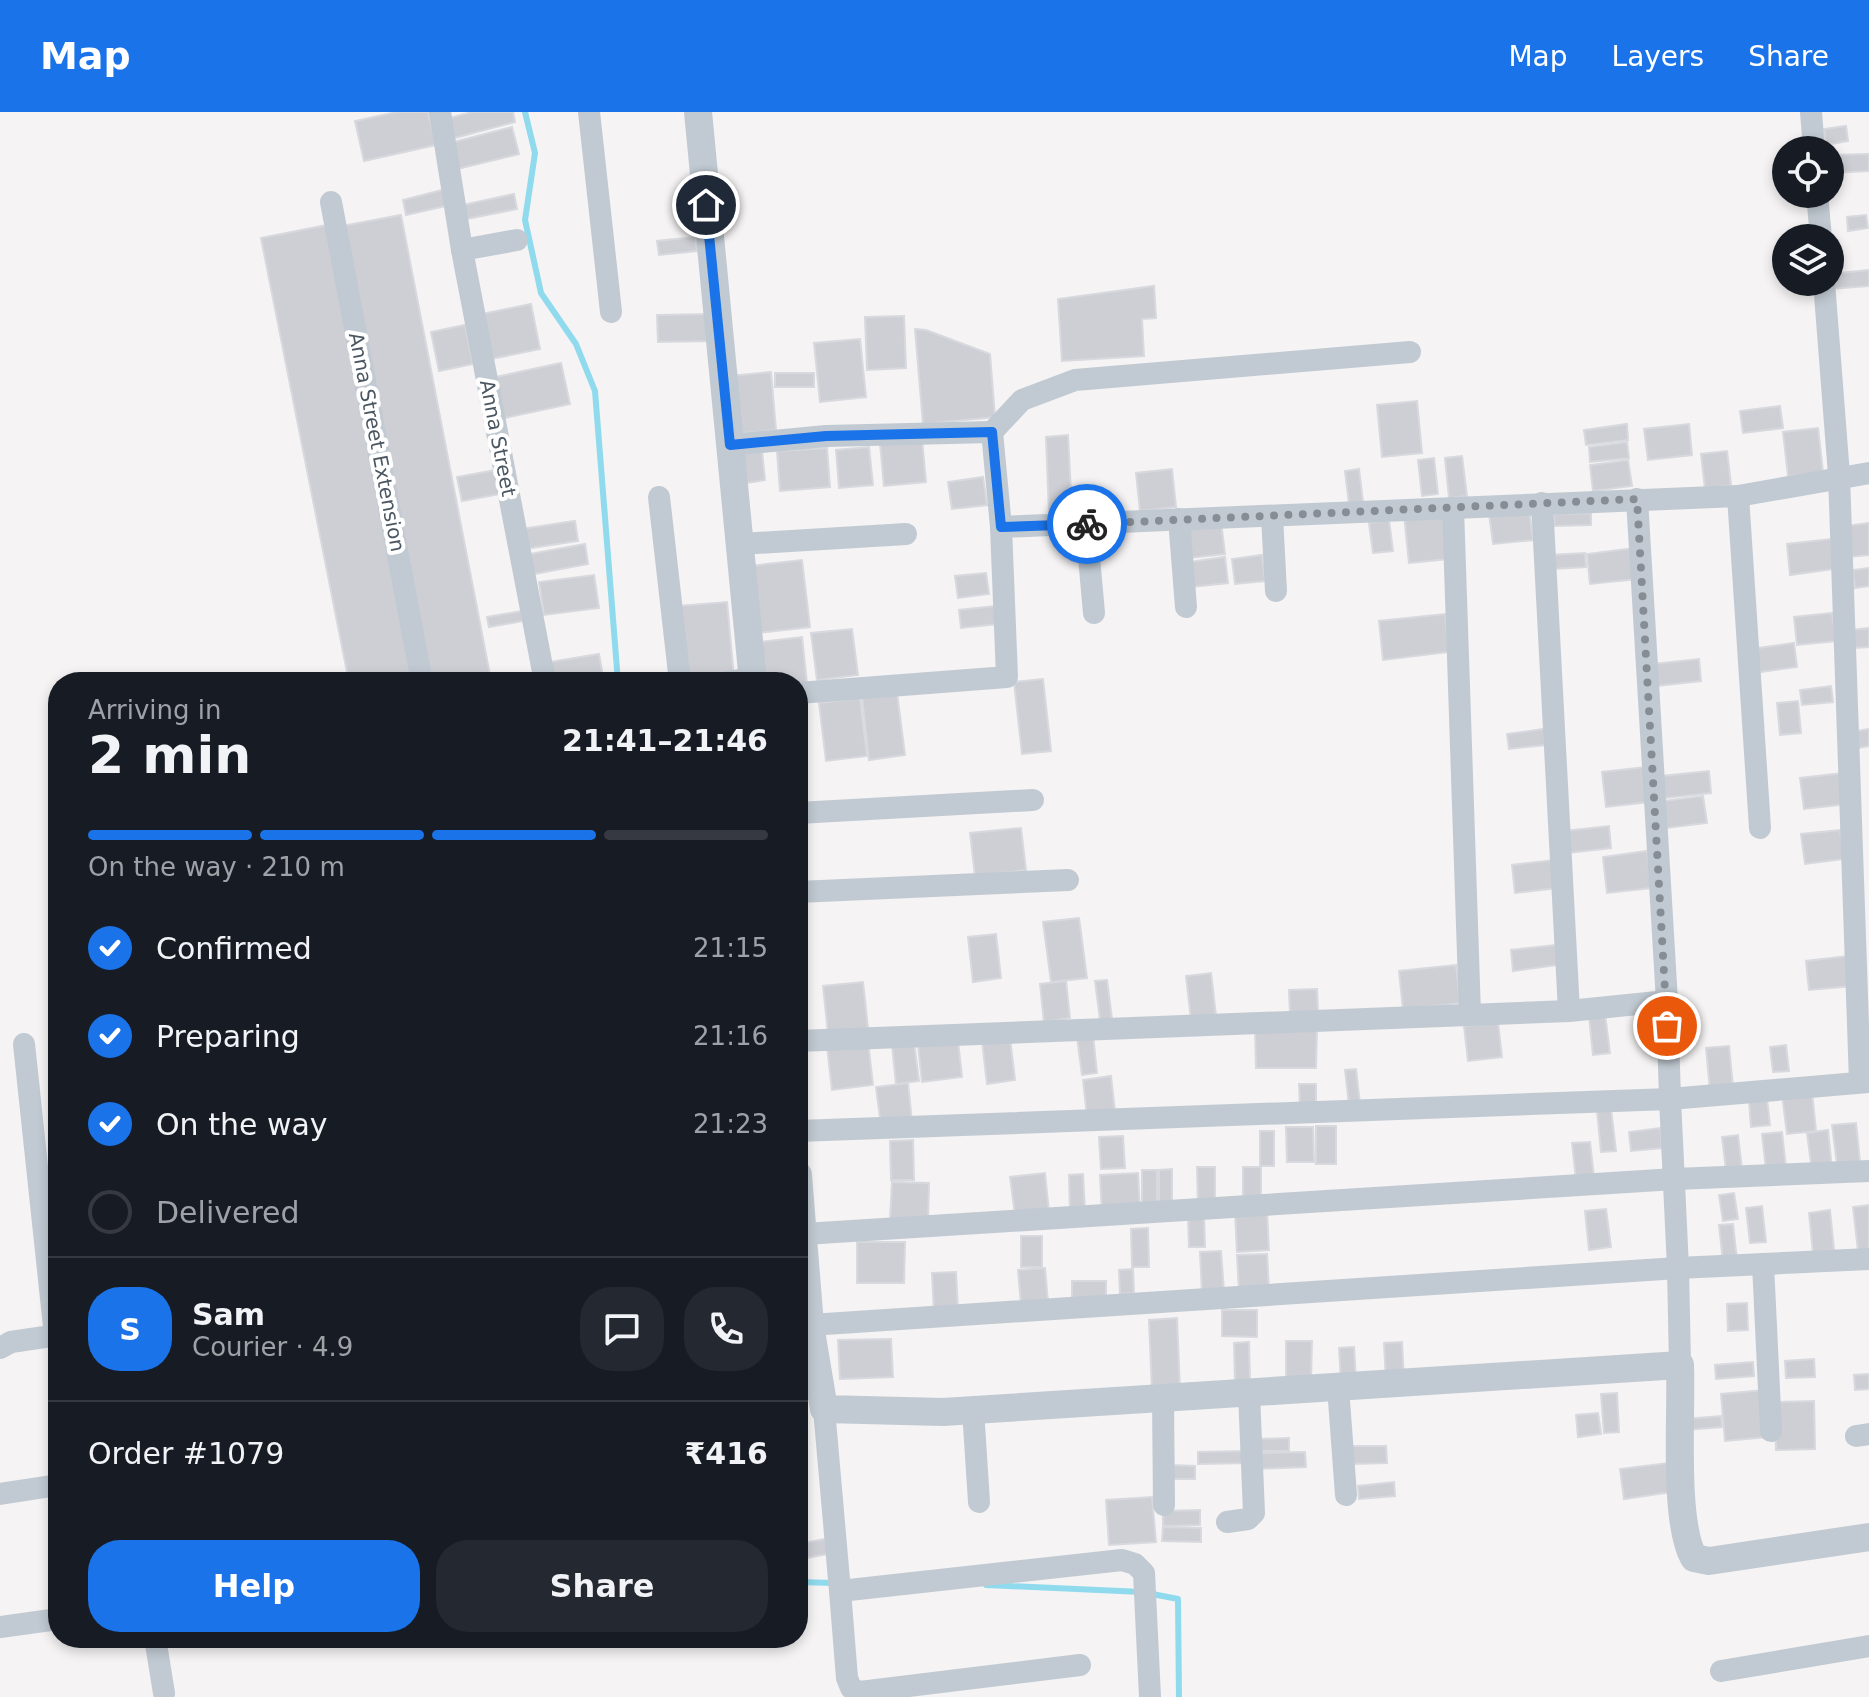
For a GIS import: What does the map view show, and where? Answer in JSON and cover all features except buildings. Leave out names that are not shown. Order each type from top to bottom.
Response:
[{"type":"street","name":"Anna Street","points":[[440,112],[462,250],[543,672]]},
{"type":"street","points":[[589,112],[611,312]]},
{"type":"street","points":[[698,112],[740,544],[744,672]]},
{"type":"street","points":[[1811,112],[1813,136]]},
{"type":"street","name":"Anna Street Extension","points":[[331,202],[420,672]]},
{"type":"street","points":[[462,250],[517,240]]},
{"type":"street","points":[[808,1131],[1670,1099],[1865,1082],[1839,475],[1825,296]]},
{"type":"street","points":[[730,445],[826,436],[992,432],[1022,400],[1075,380],[1410,352]]},
{"type":"street","points":[[808,692],[1007,677],[1001,527],[992,432]]},
{"type":"street","points":[[1001,527],[1738,496],[1839,475],[1869,473]]},
{"type":"street","points":[[1738,496],[1760,828]]},
{"type":"street","points":[[659,497],[679,672]]},
{"type":"street","points":[[1637,499],[1667,1001],[1686,1545],[1694,1558],[1709,1561],[1869,1537]]},
{"type":"street","points":[[1542,503],[1569,1011]]},
{"type":"street","points":[[1453,508],[1470,1014]]},
{"type":"street","points":[[1272,516],[1276,591]]},
{"type":"street","points":[[1179,519],[1186,607]]},
{"type":"street","points":[[1086,524],[1094,613]]},
{"type":"street","points":[[740,544],[906,534]]},
{"type":"street","points":[[808,812],[1033,800]]},
{"type":"street","points":[[808,892],[1068,880]]},
{"type":"street","points":[[808,1041],[1569,1011],[1667,1001]]},
{"type":"street","points":[[24,1044],[48,1263]]},
{"type":"street","points":[[808,1234],[1675,1179],[1869,1171]]},
{"type":"street","points":[[810,1325],[1678,1268],[1869,1259]]},
{"type":"street","points":[[1763,1264],[1771,1431]]},
{"type":"street","points":[[808,1295],[824,1409],[847,1678],[851,1688],[860,1692],[1080,1665]]},
{"type":"street","points":[[0,1348],[11,1342],[48,1337]]},
{"type":"street","points":[[824,1409],[973,1410],[1680,1365]]},
{"type":"street","points":[[1338,1387],[1346,1495]]},
{"type":"street","points":[[1227,1522],[1248,1519],[1254,1513],[1249,1393]]},
{"type":"street","points":[[1163,1398],[1164,1505]]},
{"type":"street","points":[[973,1410],[979,1502]]},
{"type":"street","points":[[0,1494],[48,1487]]},
{"type":"street","points":[[840,1591],[1122,1560],[1135,1564],[1144,1573],[1150,1697]]},
{"type":"street","points":[[0,1627],[48,1620]]},
{"type":"street","points":[[1721,1671],[1869,1646]]},
{"type":"street","points":[[157,1648],[164,1693]]},
{"type":"waterway","points":[[525,112],[535,153],[525,220],[541,293],[576,344],[595,391],[617,672]]},
{"type":"waterway","points":[[808,1582],[834,1583]]},
{"type":"waterway","points":[[986,1585],[1142,1592],[1178,1599],[1179,1697]]},
{"type":"way so far","points":[[1087,524],[1637,499],[1667,1026]]},
{"type":"route","points":[[706,205],[730,445],[826,436],[992,432],[1001,527],[1087,524]]}]
